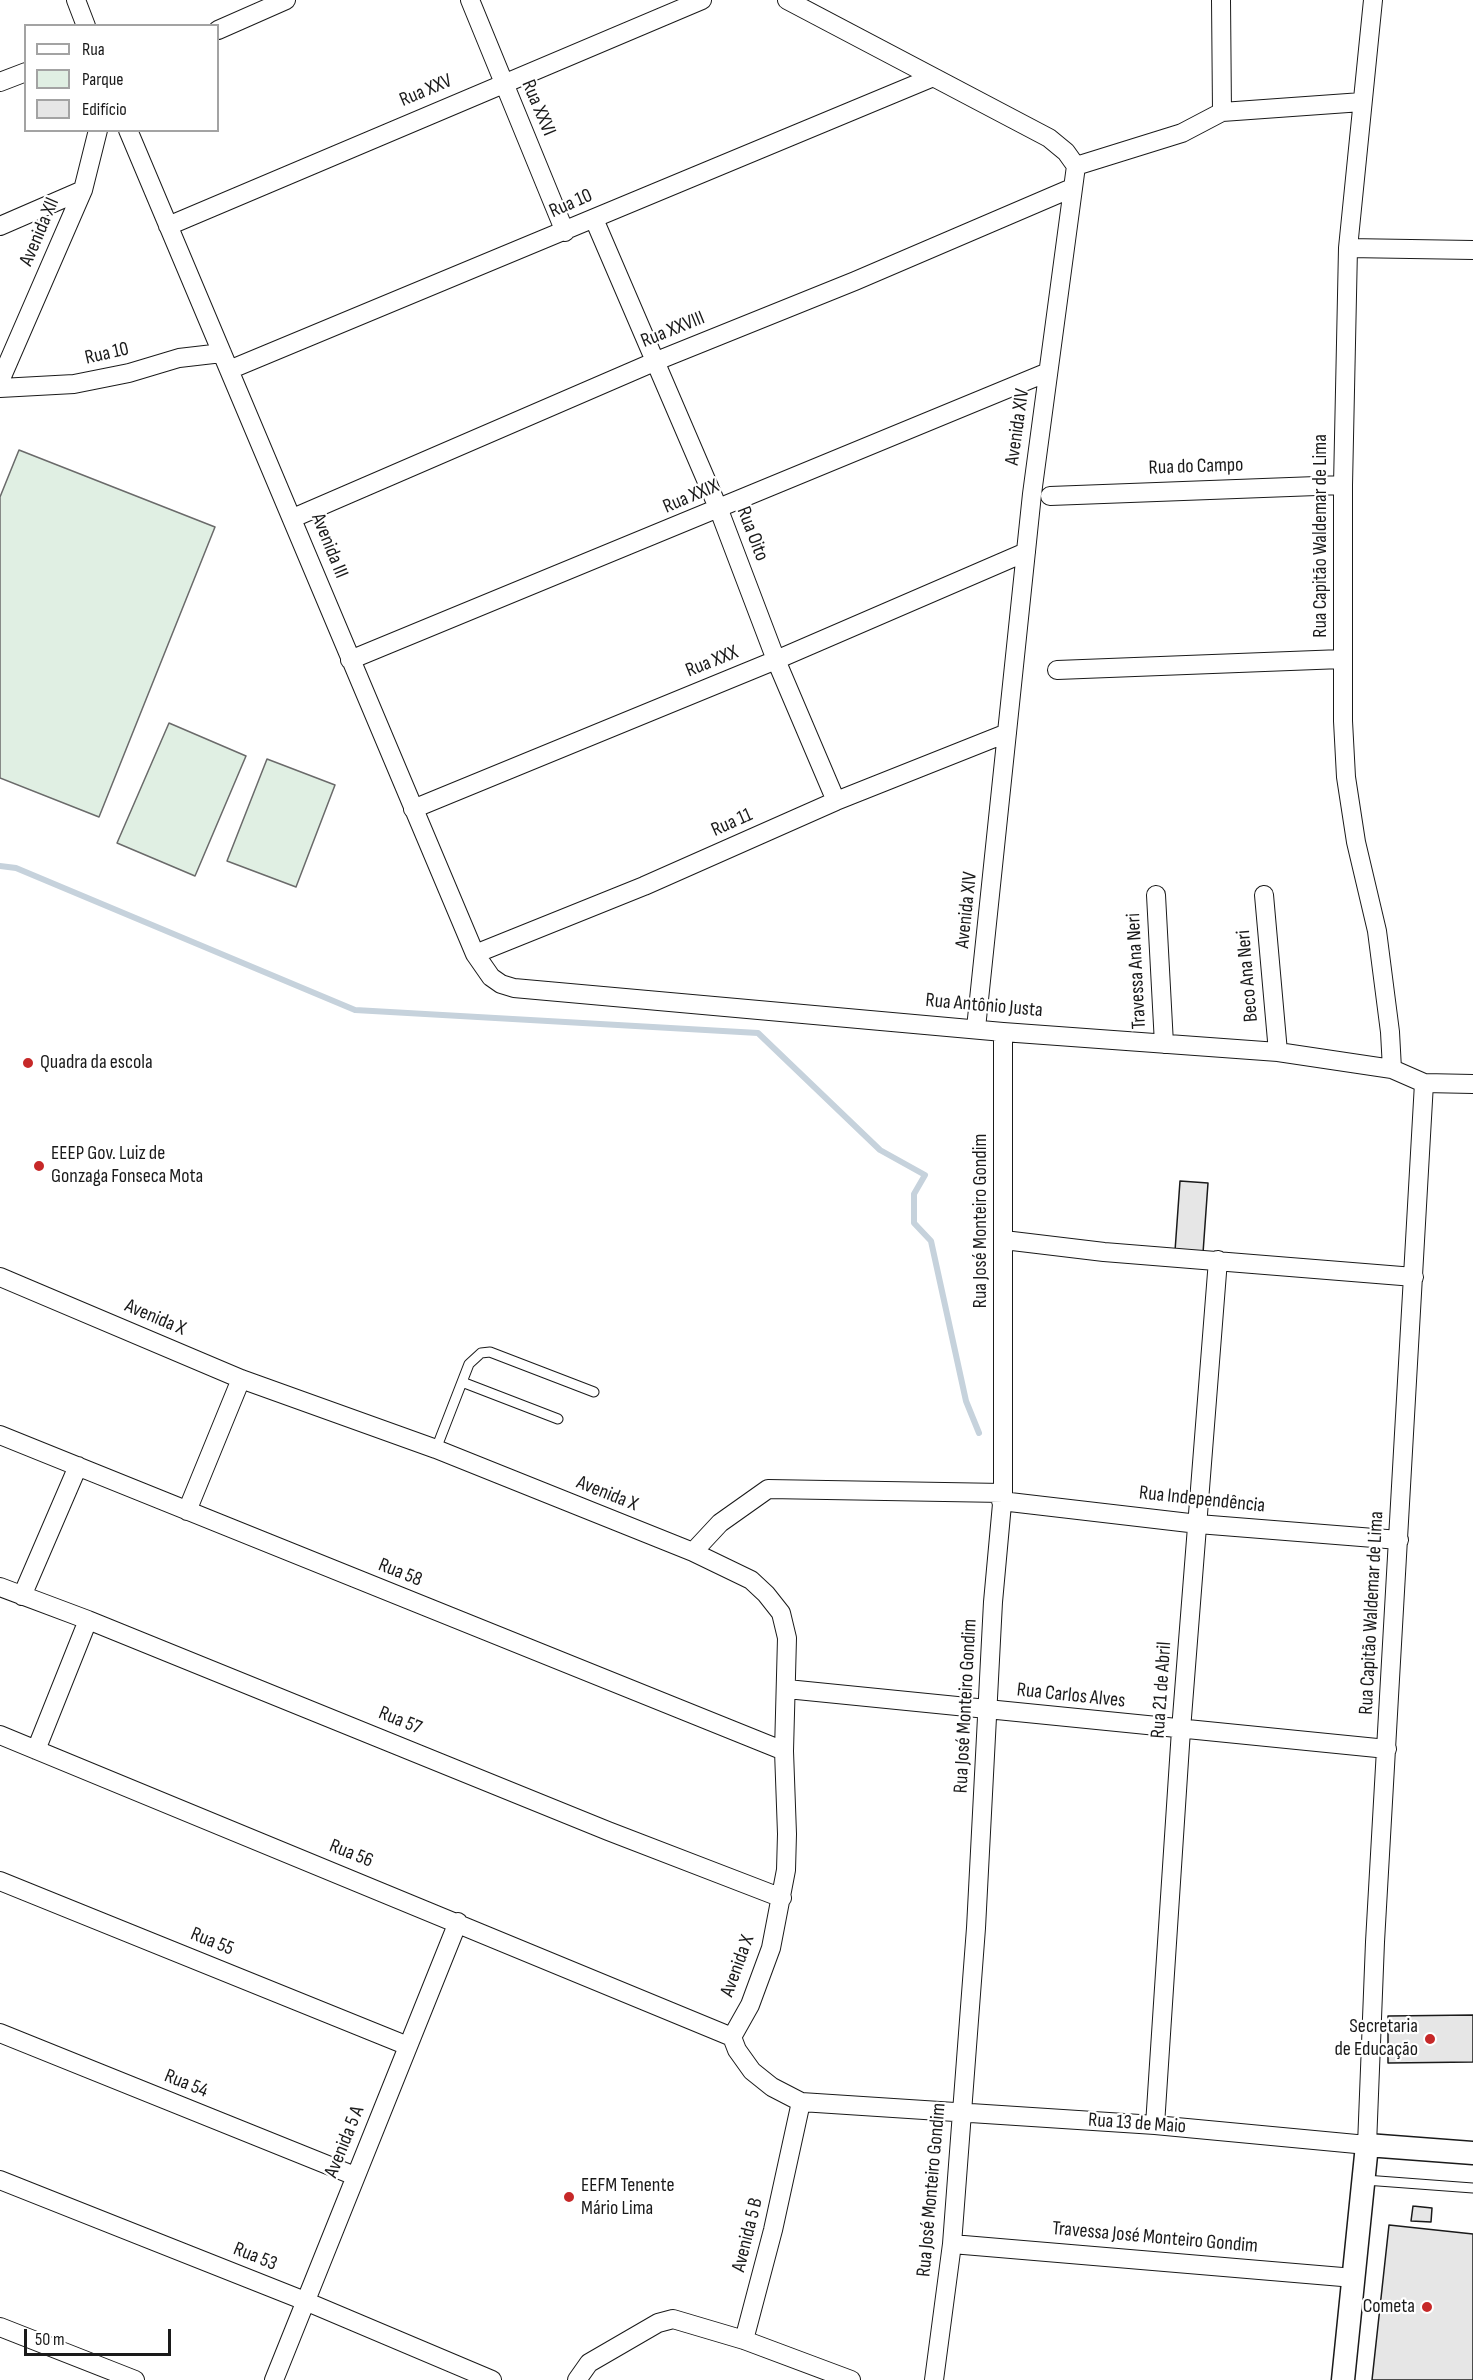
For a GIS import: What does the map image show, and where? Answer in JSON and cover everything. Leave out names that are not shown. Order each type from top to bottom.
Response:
[{"type":"street","points":[[76,0],[85,24]]},
{"type":"street","points":[[219,30],[286,0]]},
{"type":"street","name":"Rua XXVI","points":[[470,0],[565,232]]},
{"type":"street","name":"Rua XXV","points":[[168,226],[702,0]]},
{"type":"street","points":[[787,0],[931,78],[1049,138],[1066,152],[1076,165],[1182,134],[1222,112],[1362,102]]},
{"type":"street","points":[[1221,0],[1222,112]]},
{"type":"street","name":"Rua Capitão Waldemar de Lima","points":[[1373,0],[1348,248],[1342,659],[1346,777],[1356,842],[1377,931],[1390,1032],[1392,1069]]},
{"type":"street","points":[[0,82],[24,73]]},
{"type":"street","name":"Rua 10","points":[[0,388],[74,384],[129,373],[179,358],[226,362],[565,232],[931,78]]},
{"type":"street","name":"Avenida XII","points":[[0,381],[83,190],[98,132]]},
{"type":"street","name":"Avenida III","points":[[129,132],[475,954],[491,977]]},
{"type":"street","name":"Avenida XIV","points":[[976,1028],[1026,552],[1076,165]]},
{"type":"street","name":"Rua XXVIII","points":[[293,518],[654,362],[855,281],[1072,188]]},
{"type":"street","points":[[0,226],[83,190]]},
{"type":"street","name":"Rua Oito","points":[[594,219],[718,510],[776,660],[836,801]]},
{"type":"street","points":[[1348,248],[1473,250]]},
{"type":"street","name":"Rua XXIX","points":[[350,660],[1048,372]]},
{"type":"street","name":"Rua do Campo","points":[[1050,496],[1343,485]]},
{"type":"street","name":"Rua XXX","points":[[413,809],[776,660],[1026,552]]},
{"type":"street","points":[[1057,670],[1342,659]]},
{"type":"street","name":"Rua 11","points":[[475,954],[644,886],[836,801],[1007,733]]},
{"type":"street","name":"Beco Ana Neri","points":[[1264,895],[1278,1052]]},
{"type":"street","name":"Travessa Ana Neri","points":[[1156,896],[1164,1044]]},
{"type":"street","name":"Rua Antônio Justa","points":[[491,977],[514,988],[1003,1032],[1278,1052],[1392,1069],[1424,1083],[1473,1084]]},
{"type":"street","name":"Rua José Monteiro Gondim","points":[[934,2380],[952,2244],[976,1928],[1002,1497],[1003,1032]]},
{"type":"street","name":"Rua Capitão Waldemar de Lima","points":[[1367,2145],[1375,1942],[1424,1083]]},
{"type":"street","points":[[1004,1240],[1104,1252],[1414,1277]]},
{"type":"street","name":"Rua 21 de Abril","points":[[1155,2125],[1181,1730],[1218,1260]]},
{"type":"street","name":"Avenida X","points":[[0,1277],[241,1379],[436,1449],[693,1552],[751,1580],[781,1613],[787,1638],[787,1689],[783,1751],[787,1834],[782,1898],[771,1948],[750,2005],[732,2037]]},
{"type":"street","points":[[187,1511],[241,1379]]},
{"type":"street","name":"Rua 58","points":[[0,1435],[783,1751]]},
{"type":"street","points":[[22,1596],[78,1466]]},
{"type":"street","name":"Rua Independência","points":[[693,1552],[720,1523],[768,1489],[1002,1497],[1198,1524],[1399,1540]]},
{"type":"street","name":"Rua 57","points":[[0,1587],[88,1620],[608,1831],[782,1898]]},
{"type":"street","points":[[36,1750],[88,1620]]},
{"type":"street","name":"Rua Carlos Alves","points":[[787,1689],[1387,1749]]},
{"type":"street","name":"Rua 56","points":[[0,1735],[458,1922],[732,2037]]},
{"type":"street","name":"Rua 55","points":[[0,1881],[408,2046]]},
{"type":"street","name":"Avenida 5 A","points":[[274,2380],[458,1922]]},
{"type":"street","name":"Rua 54","points":[[0,2032],[355,2176]]},
{"type":"street","points":[[732,2037],[737,2050],[752,2071],[772,2087],[801,2102]]},
{"type":"street","name":"Rua 13 de Maio","points":[[801,2102],[1155,2125],[1473,2153]]},
{"type":"street","name":"Avenida 5 B","points":[[744,2340],[773,2230],[801,2102]]},
{"type":"street","points":[[1343,2380],[1367,2145]]},
{"type":"street","name":"Rua 53","points":[[0,2180],[305,2301],[492,2380]]},
{"type":"street","name":"Travessa José Monteiro Gondim","points":[[952,2244],[1354,2278]]},
{"type":"street","points":[[577,2380],[589,2363],[658,2323],[673,2319],[744,2340],[851,2380]]},
{"type":"street","points":[[0,2327],[135,2380]]},
{"type":"lane","points":[[436,1449],[462,1382],[474,1357],[481,1353],[490,1352],[594,1392]]},
{"type":"lane","points":[[462,1382],[558,1419]]},
{"type":"lane","points":[[1364,2180],[1473,2187]]},
{"type":"green space","points":[[19,450],[215,527],[99,817],[0,778],[0,497]]},
{"type":"green space","points":[[169,723],[246,756],[195,876],[117,843]]},
{"type":"green space","points":[[267,759],[335,785],[296,887],[227,861]]},
{"type":"building","points":[[1180,1181],[1208,1183],[1203,1253],[1175,1251]]},
{"type":"building","name":"Secretaria de Educação","points":[[1473,2015],[1473,2062],[1388,2063],[1388,2016]]},
{"type":"building","points":[[1413,2206],[1432,2208],[1431,2222],[1411,2221]]},
{"type":"building","name":"Cometa","points":[[1389,2225],[1473,2234],[1473,2380],[1372,2380]]},
{"type":"waterway","points":[[0,866],[16,868],[355,1010],[758,1033],[880,1150],[925,1175],[914,1194],[914,1223],[931,1241],[966,1401],[979,1433]]},
{"type":"place","name":"Quadra da escola","points":[[28,1063]]},
{"type":"place","name":"EEEP Gov. Luiz de Gonzaga Fonseca Mota","points":[[39,1166]]},
{"type":"place","name":"Secretaria de Educação","points":[[1430,2039]]},
{"type":"place","name":"EEFM Tenente Mário Lima","points":[[569,2197]]},
{"type":"place","name":"Cometa","points":[[1427,2307]]}]
